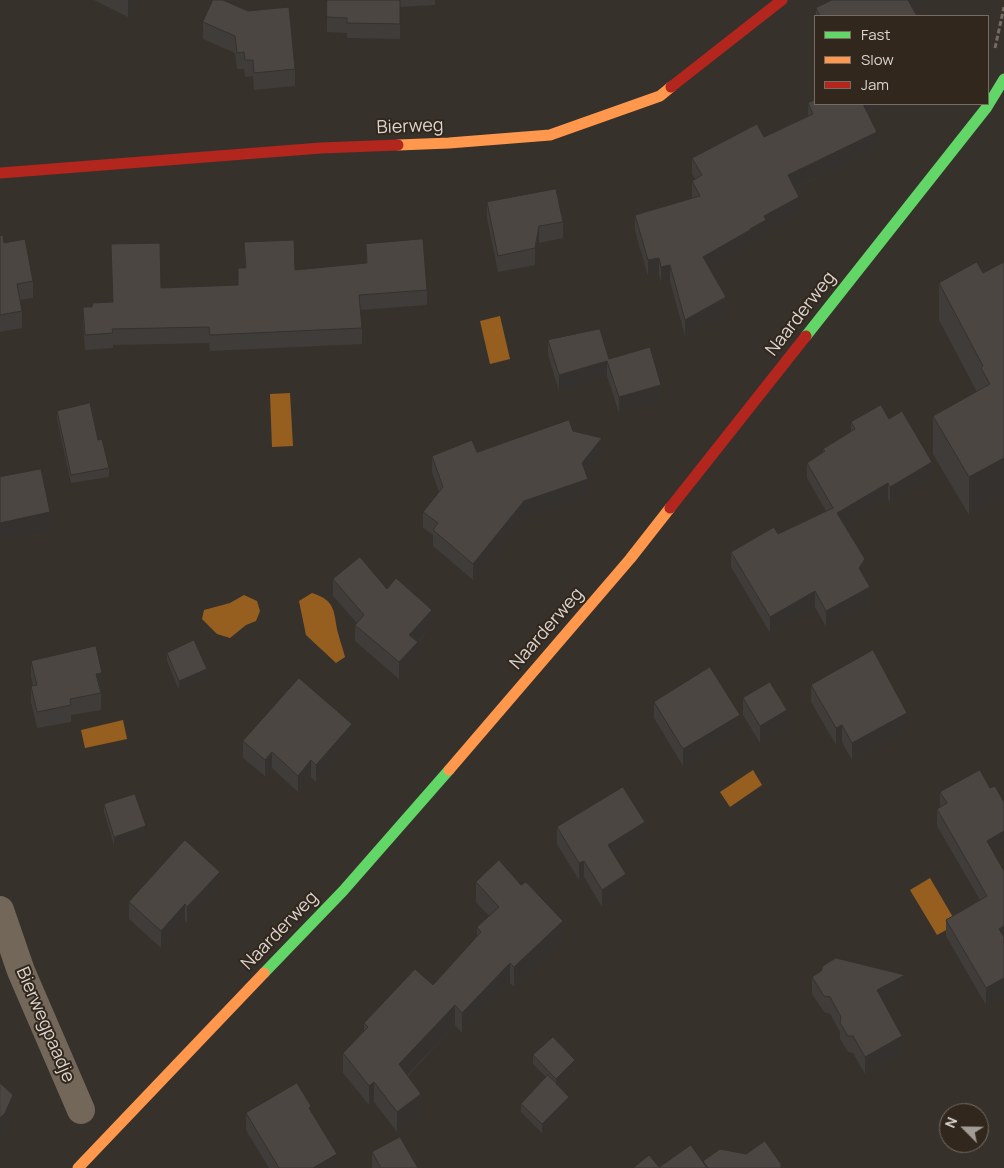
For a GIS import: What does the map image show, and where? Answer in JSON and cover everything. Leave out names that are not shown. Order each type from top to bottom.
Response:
[{"type":"main road","name":"Bierweg","points":[[0,173],[321,148],[449,143],[550,135],[660,96],[782,0]]},
{"type":"main road","name":"Naarderweg","points":[[989,102],[1004,79]]},
{"type":"main road","name":"Naarderweg","points":[[78,1168],[343,891],[617,574],[987,105]]},
{"type":"street","name":"Bierwegpaadje","points":[[0,910],[21,971],[82,1110]]},
{"type":"path","points":[[993,52],[1004,7]]},
{"type":"shaded area","points":[[500,316],[510,359],[490,364],[480,321]]},
{"type":"shaded area","points":[[290,393],[293,446],[272,447],[270,394]]},
{"type":"shaded area","points":[[312,593],[326,600],[334,613],[345,657],[336,663],[306,635],[299,601]]},
{"type":"shaded area","points":[[244,595],[257,601],[260,611],[256,621],[246,625],[230,638],[217,634],[202,619],[204,610],[230,603]]},
{"type":"shaded area","points":[[123,720],[127,739],[85,748],[81,730]]},
{"type":"shaded area","points":[[753,770],[762,785],[730,807],[720,792]]},
{"type":"shaded area","points":[[930,878],[957,924],[937,935],[910,890]]},
{"type":"building","points":[[213,0],[223,0],[248,11],[289,7],[295,69],[254,73],[253,60],[245,60],[244,52],[237,53],[235,36],[203,22]]},
{"type":"building","points":[[327,0],[400,0],[400,24],[347,23],[347,18],[327,17]]},
{"type":"building","points":[[832,0],[908,0],[916,15],[820,15],[816,8]]},
{"type":"building","points":[[814,100],[814,105],[864,105],[877,132],[788,175],[799,197],[764,216],[766,220],[703,257],[726,297],[685,320],[670,265],[661,267],[659,258],[648,260],[635,215],[700,196],[692,181],[702,175],[692,158],[757,124],[764,137],[813,114],[808,103]]},
{"type":"building","points":[[556,189],[563,222],[539,226],[535,248],[498,256],[487,202]]},
{"type":"building","points":[[3,235],[4,243],[25,239],[33,281],[17,284],[22,311],[0,315],[0,236]]},
{"type":"building","points":[[423,239],[427,290],[359,295],[362,328],[210,335],[209,327],[112,329],[113,333],[85,335],[83,307],[92,307],[93,303],[113,302],[111,244],[160,243],[161,288],[238,285],[238,268],[246,268],[244,242],[294,240],[295,270],[367,263],[366,244]]},
{"type":"building","points":[[977,262],[983,273],[1004,262],[1004,458],[969,477],[933,416],[990,384],[981,368],[983,366],[939,283]]},
{"type":"building","points":[[600,329],[609,359],[650,347],[661,385],[619,397],[607,361],[559,375],[548,340]]},
{"type":"building","points":[[90,403],[98,440],[102,439],[109,468],[71,475],[57,411]]},
{"type":"building","points":[[881,405],[889,419],[902,411],[932,462],[890,487],[888,483],[837,513],[865,559],[859,568],[870,587],[826,611],[815,591],[770,617],[731,552],[774,527],[778,534],[833,508],[807,463],[825,451],[823,449],[855,429],[851,422]]},
{"type":"building","points":[[569,420],[573,431],[602,438],[582,463],[588,479],[524,501],[473,564],[433,530],[438,523],[423,512],[443,487],[432,456],[472,440],[477,452]]},
{"type":"building","points":[[41,469],[50,512],[0,523],[0,477]]},
{"type":"building","points":[[360,557],[387,589],[396,578],[432,610],[409,635],[418,642],[399,662],[355,625],[364,615],[333,579]]},
{"type":"building","points":[[194,640],[207,669],[179,681],[167,653]]},
{"type":"building","points":[[96,646],[102,673],[96,674],[101,693],[70,699],[71,705],[37,712],[31,686],[37,685],[31,661]]},
{"type":"building","points":[[873,650],[907,713],[852,743],[842,725],[836,728],[811,685]]},
{"type":"building","points":[[710,667],[740,715],[683,749],[654,702]]},
{"type":"building","points":[[299,678],[352,724],[316,765],[311,760],[298,776],[272,752],[265,760],[243,741]]},
{"type":"building","points":[[770,682],[787,710],[760,726],[743,698]]},
{"type":"building","points":[[980,770],[990,788],[995,786],[1004,802],[1004,831],[987,841],[1004,871],[1004,926],[999,929],[1004,937],[1004,978],[986,988],[946,920],[987,896],[937,809],[947,803],[940,792]]},
{"type":"building","points":[[623,787],[645,822],[608,845],[626,874],[602,890],[584,861],[579,863],[557,827]]},
{"type":"building","points":[[135,794],[146,826],[114,837],[104,804]]},
{"type":"building","points":[[185,840],[220,872],[187,907],[185,904],[161,931],[129,902]]},
{"type":"building","points":[[499,860],[521,885],[526,882],[563,921],[514,967],[510,963],[462,1013],[455,1005],[399,1064],[421,1094],[397,1112],[374,1082],[369,1086],[343,1053],[368,1027],[364,1023],[415,969],[433,985],[481,932],[477,927],[499,907],[476,882]]},
{"type":"building","points":[[836,958],[905,975],[877,990],[902,1036],[865,1057],[853,1036],[848,1036],[840,1023],[841,1017],[830,997],[824,996],[812,977],[821,971],[823,966]]},
{"type":"building","points":[[553,1037],[575,1060],[556,1079],[533,1055]]},
{"type":"building","points":[[548,1075],[569,1097],[542,1124],[521,1104]]},
{"type":"building","points":[[0,1083],[13,1095],[5,1113],[0,1118]]},
{"type":"building","points":[[297,1083],[311,1106],[309,1108],[337,1154],[313,1168],[279,1168],[246,1113]]},
{"type":"building","points":[[400,1137],[418,1168],[381,1168],[372,1152]]},
{"type":"building","points":[[765,1141],[781,1164],[781,1168],[708,1168],[703,1161],[720,1149],[746,1154]]},
{"type":"building","points":[[691,1145],[707,1168],[633,1168],[649,1155],[659,1167]]},
{"type":"traffic: fast","points":[[989,104],[1004,79]]},
{"type":"traffic: fast","points":[[806,336],[988,105]]},
{"type":"traffic: fast","points":[[264,973],[343,891],[449,770]]},
{"type":"traffic: slow","points":[[398,145],[550,135],[660,96],[671,87]]},
{"type":"traffic: slow","points":[[449,770],[630,559],[670,508]]},
{"type":"traffic: slow","points":[[78,1168],[264,973]]},
{"type":"traffic: jam","points":[[671,87],[782,0]]},
{"type":"traffic: jam","points":[[0,173],[321,148],[398,145]]},
{"type":"traffic: jam","points":[[670,508],[806,336]]}]
